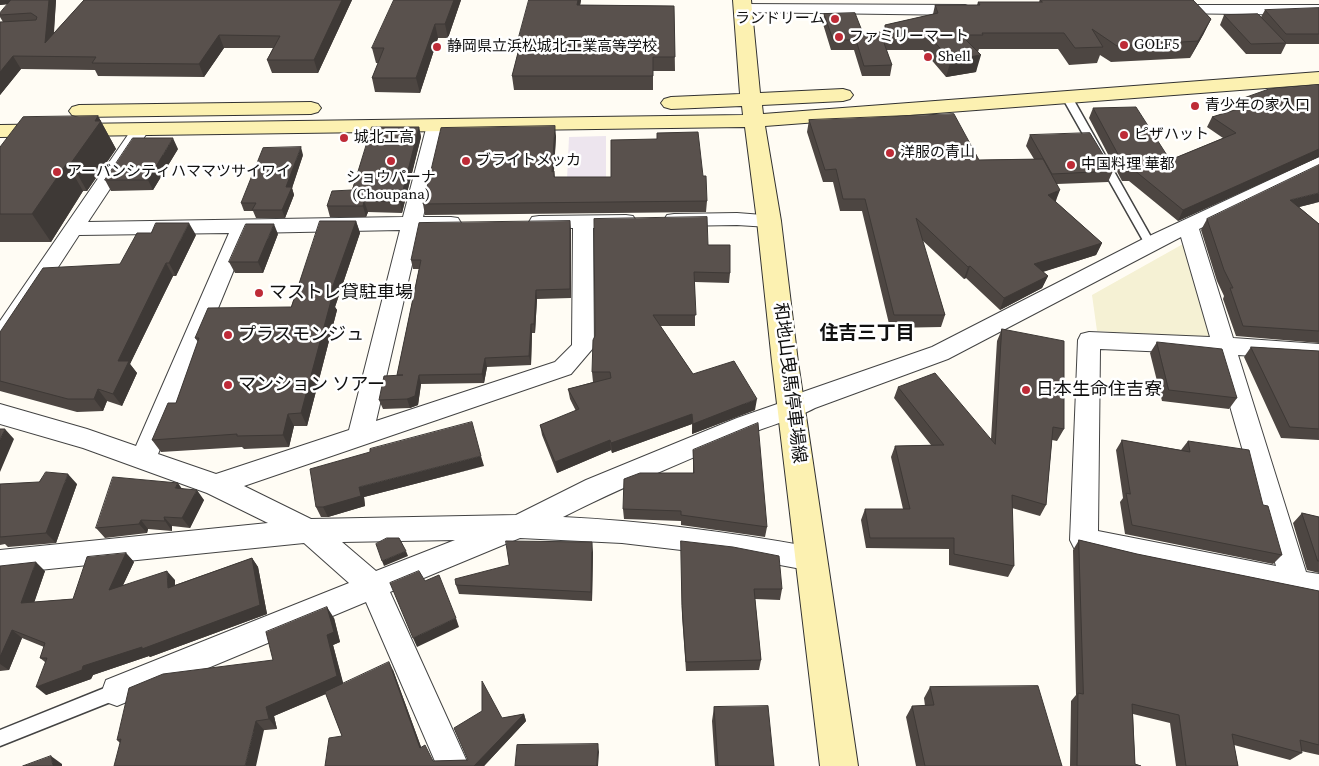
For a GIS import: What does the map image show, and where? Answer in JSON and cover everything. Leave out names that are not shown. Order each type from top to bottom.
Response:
[{"type":"street","points":[[742,4],[979,10]]},
{"type":"street","name":"和地山曳馬停車場線","points":[[742,4],[753,111],[769,221],[839,766]]},
{"type":"street","points":[[1159,10],[1319,10]]},
{"type":"street","points":[[888,92],[1319,65]]},
{"type":"street","points":[[0,131],[436,125],[1067,97],[1319,78]]},
{"type":"street","points":[[652,103],[753,111],[859,94]]},
{"type":"street","points":[[414,108],[612,104]]},
{"type":"street","points":[[59,112],[326,108]]},
{"type":"street","points":[[360,435],[436,125]]},
{"type":"street","points":[[0,338],[140,130]]},
{"type":"street","points":[[117,692],[519,526],[595,488],[746,425],[792,409],[806,401],[940,353],[1150,244],[1318,166]]},
{"type":"street","points":[[516,222],[737,219],[769,221]]},
{"type":"street","points":[[216,485],[563,368],[583,347],[583,221]]},
{"type":"street","points":[[73,229],[468,223]]},
{"type":"street","points":[[143,459],[242,226]]},
{"type":"street","points":[[1188,227],[1224,346],[1307,584]]},
{"type":"street","points":[[1307,584],[1084,540],[1090,340],[1319,352]]},
{"type":"street","points":[[0,414],[87,439],[216,485],[308,530],[374,586],[454,766]]},
{"type":"street","points":[[0,562],[308,530],[403,530],[519,526],[622,531],[714,542],[812,559]]},
{"type":"lane","points":[[1067,97],[1150,244]]},
{"type":"lane","points":[[0,738],[117,692]]},
{"type":"shaded area","points":[[606,136],[606,179],[567,180],[569,137]]},
{"type":"shaded area","points":[[1183,244],[1212,338],[1097,331],[1092,295]]},
{"type":"building","points":[[11,0],[49,0],[45,43],[84,0],[342,0],[314,60],[267,60],[280,36],[219,35],[199,64],[92,63],[96,57],[13,56],[0,72],[0,22],[36,20],[37,17],[31,13],[0,15]]},
{"type":"building","points":[[394,0],[454,0],[445,24],[435,24],[416,78],[372,78],[384,48],[372,48]]},
{"type":"building","points":[[529,0],[578,0],[577,5],[674,6],[675,57],[653,57],[653,76],[512,76],[522,37],[519,37]]},
{"type":"building","points":[[1040,0],[1193,0],[1211,19],[1198,41],[1117,46],[1092,29],[1103,47],[1075,48],[1064,33],[982,33],[983,35],[961,35],[981,55],[951,60],[927,34],[886,33],[885,25],[938,13],[935,5],[980,5],[978,2],[1042,2]]},
{"type":"building","points":[[1319,8],[1319,34],[1286,34],[1265,10]]},
{"type":"building","points":[[855,13],[864,36],[880,32],[892,65],[864,66],[856,40],[833,40],[824,14]]},
{"type":"building","points":[[1258,14],[1286,43],[1251,44],[1224,15]]},
{"type":"building","points":[[1319,85],[1319,149],[1183,210],[1134,170],[1127,171],[1093,108],[1136,107],[1170,160],[1236,133],[1212,117],[1251,105],[1241,99],[1269,89]]},
{"type":"building","points":[[954,114],[979,160],[1043,159],[1060,190],[1048,195],[1102,243],[1034,264],[1048,276],[1004,298],[916,218],[945,315],[894,315],[865,199],[843,199],[836,169],[825,170],[809,120]]},
{"type":"building","points":[[98,116],[95,121],[101,121],[71,163],[67,163],[32,214],[0,214],[0,147],[23,117]]},
{"type":"building","points":[[555,126],[552,172],[554,171],[554,177],[611,177],[611,140],[657,139],[657,133],[698,132],[703,176],[706,176],[707,201],[423,204],[441,128]]},
{"type":"building","points":[[372,127],[419,127],[400,202],[364,201],[363,206],[327,206],[332,191],[352,190]]},
{"type":"building","points":[[1090,133],[1113,171],[1052,174],[1030,135]]},
{"type":"building","points":[[133,138],[173,138],[148,180],[105,180]]},
{"type":"building","points":[[301,147],[286,187],[292,187],[282,210],[252,210],[256,203],[241,203],[263,148]]},
{"type":"building","points":[[1319,165],[1319,193],[1290,200],[1319,224],[1319,331],[1243,326],[1230,288],[1233,288],[1224,270],[1207,219]]},
{"type":"building","points":[[707,217],[708,245],[730,245],[730,273],[694,272],[696,315],[653,315],[693,374],[734,361],[757,399],[693,424],[692,414],[611,443],[610,440],[555,462],[540,425],[579,409],[568,389],[611,378],[610,372],[592,372],[593,340],[595,336],[594,219]]},
{"type":"building","points":[[320,221],[356,221],[329,297],[332,297],[301,413],[288,414],[283,435],[237,436],[237,434],[152,440],[168,403],[176,403],[199,338],[195,338],[208,308],[291,307]]},
{"type":"building","points":[[570,221],[570,289],[536,290],[534,324],[531,324],[529,356],[485,358],[482,374],[419,375],[415,396],[407,399],[379,400],[384,376],[403,375],[397,375],[421,260],[411,260],[419,223]]},
{"type":"building","points":[[156,223],[189,223],[169,263],[166,263],[118,361],[129,361],[113,394],[98,389],[94,399],[68,399],[0,381],[0,332],[43,268],[120,264],[137,233],[151,233]]},
{"type":"building","points":[[246,224],[274,224],[258,262],[229,262]]},
{"type":"building","points":[[1002,329],[1064,341],[1064,429],[1053,427],[1046,505],[1012,495],[1014,566],[954,554],[954,538],[870,538],[865,509],[910,509],[895,446],[944,445],[898,387],[935,373],[995,444]]},
{"type":"building","points":[[1157,342],[1222,349],[1237,398],[1169,390]]},
{"type":"building","points":[[1251,347],[1319,351],[1319,429],[1290,427]]},
{"type":"building","points":[[472,422],[481,456],[359,487],[361,496],[323,507],[316,507],[310,469],[370,452],[370,449]]},
{"type":"building","points":[[758,423],[767,527],[681,515],[681,511],[623,509],[624,479],[640,473],[694,473],[693,450]]},
{"type":"building","points":[[0,429],[5,429],[0,440]]},
{"type":"building","points":[[1122,440],[1190,452],[1188,441],[1249,450],[1263,505],[1268,506],[1282,555],[1132,525],[1126,493],[1130,494]]},
{"type":"building","points":[[46,472],[68,474],[46,533],[0,537],[0,484],[39,482]]},
{"type":"building","points":[[113,477],[178,483],[175,488],[197,490],[182,518],[164,517],[165,521],[141,520],[139,524],[96,528]]},
{"type":"building","points":[[1302,513],[1319,517],[1319,561],[1318,561]]},
{"type":"building","points":[[387,538],[399,538],[406,551],[382,561],[376,544]]},
{"type":"building","points":[[1079,540],[1137,554],[1319,591],[1319,745],[1300,740],[1302,753],[1232,734],[1238,766],[1186,766],[1179,715],[1132,704],[1135,764],[1141,766],[1077,766],[1078,693],[1083,694]]},
{"type":"building","points":[[506,541],[592,542],[591,592],[456,585],[455,579],[509,565]]},
{"type":"building","points":[[681,541],[733,547],[779,556],[782,589],[754,589],[761,660],[686,662],[682,606]]},
{"type":"building","points":[[126,553],[109,590],[167,571],[168,588],[252,558],[260,605],[142,649],[142,647],[83,666],[82,670],[36,687],[47,658],[40,658],[45,643],[12,630],[0,657],[0,566],[36,562],[21,603],[73,599],[87,557]]},
{"type":"building","points":[[419,571],[425,581],[439,575],[456,618],[413,638],[390,583]]},
{"type":"building","points":[[327,607],[334,632],[327,635],[337,676],[266,707],[269,719],[256,721],[245,766],[114,766],[121,739],[117,740],[129,688],[163,674],[273,660],[266,632]]},
{"type":"building","points":[[389,662],[420,748],[425,745],[433,761],[468,760],[454,728],[482,711],[482,681],[502,718],[524,714],[474,766],[325,766],[329,738],[342,736],[325,692]]},
{"type":"building","points":[[1038,686],[1062,766],[925,766],[912,706],[934,705],[930,687]]},
{"type":"building","points":[[768,706],[774,766],[718,766],[714,707]]},
{"type":"building","points":[[598,744],[597,766],[515,766],[517,745]]},
{"type":"building","points":[[51,756],[53,766],[23,766]]},
{"type":"place","name":"ランドリーム","points":[[835,19]]},
{"type":"place","name":"ファミリーマート","points":[[839,37]]},
{"type":"place","name":"GOLF5","points":[[1124,45]]},
{"type":"place","name":"静岡県立浜松城北工業高等学校","points":[[437,47]]},
{"type":"place","name":"Shell","points":[[928,57]]},
{"type":"place","name":"青少年の家入口","points":[[1195,106]]},
{"type":"place","name":"ピザハット","points":[[1124,135]]},
{"type":"place","name":"城北工高","points":[[344,138]]},
{"type":"place","name":"洋服の青山","points":[[890,153]]},
{"type":"place","name":"ショウパーナ (Choupana)","points":[[391,161]]},
{"type":"place","name":"ブライトメッカ","points":[[466,161]]},
{"type":"place","name":"中国料理 華都","points":[[1071,165]]},
{"type":"place","name":"アーバンシティハママツサイワイ","points":[[57,172]]},
{"type":"place","name":"マストレ貸駐車場","points":[[259,293]]},
{"type":"place","name":"プラスモンジュ","points":[[228,335]]},
{"type":"place","name":"マンション ソアー","points":[[228,385]]},
{"type":"place","name":"日本生命住吉寮","points":[[1026,390]]},
{"type":"district","name":"住吉三丁目","points":[[867,334]]}]
